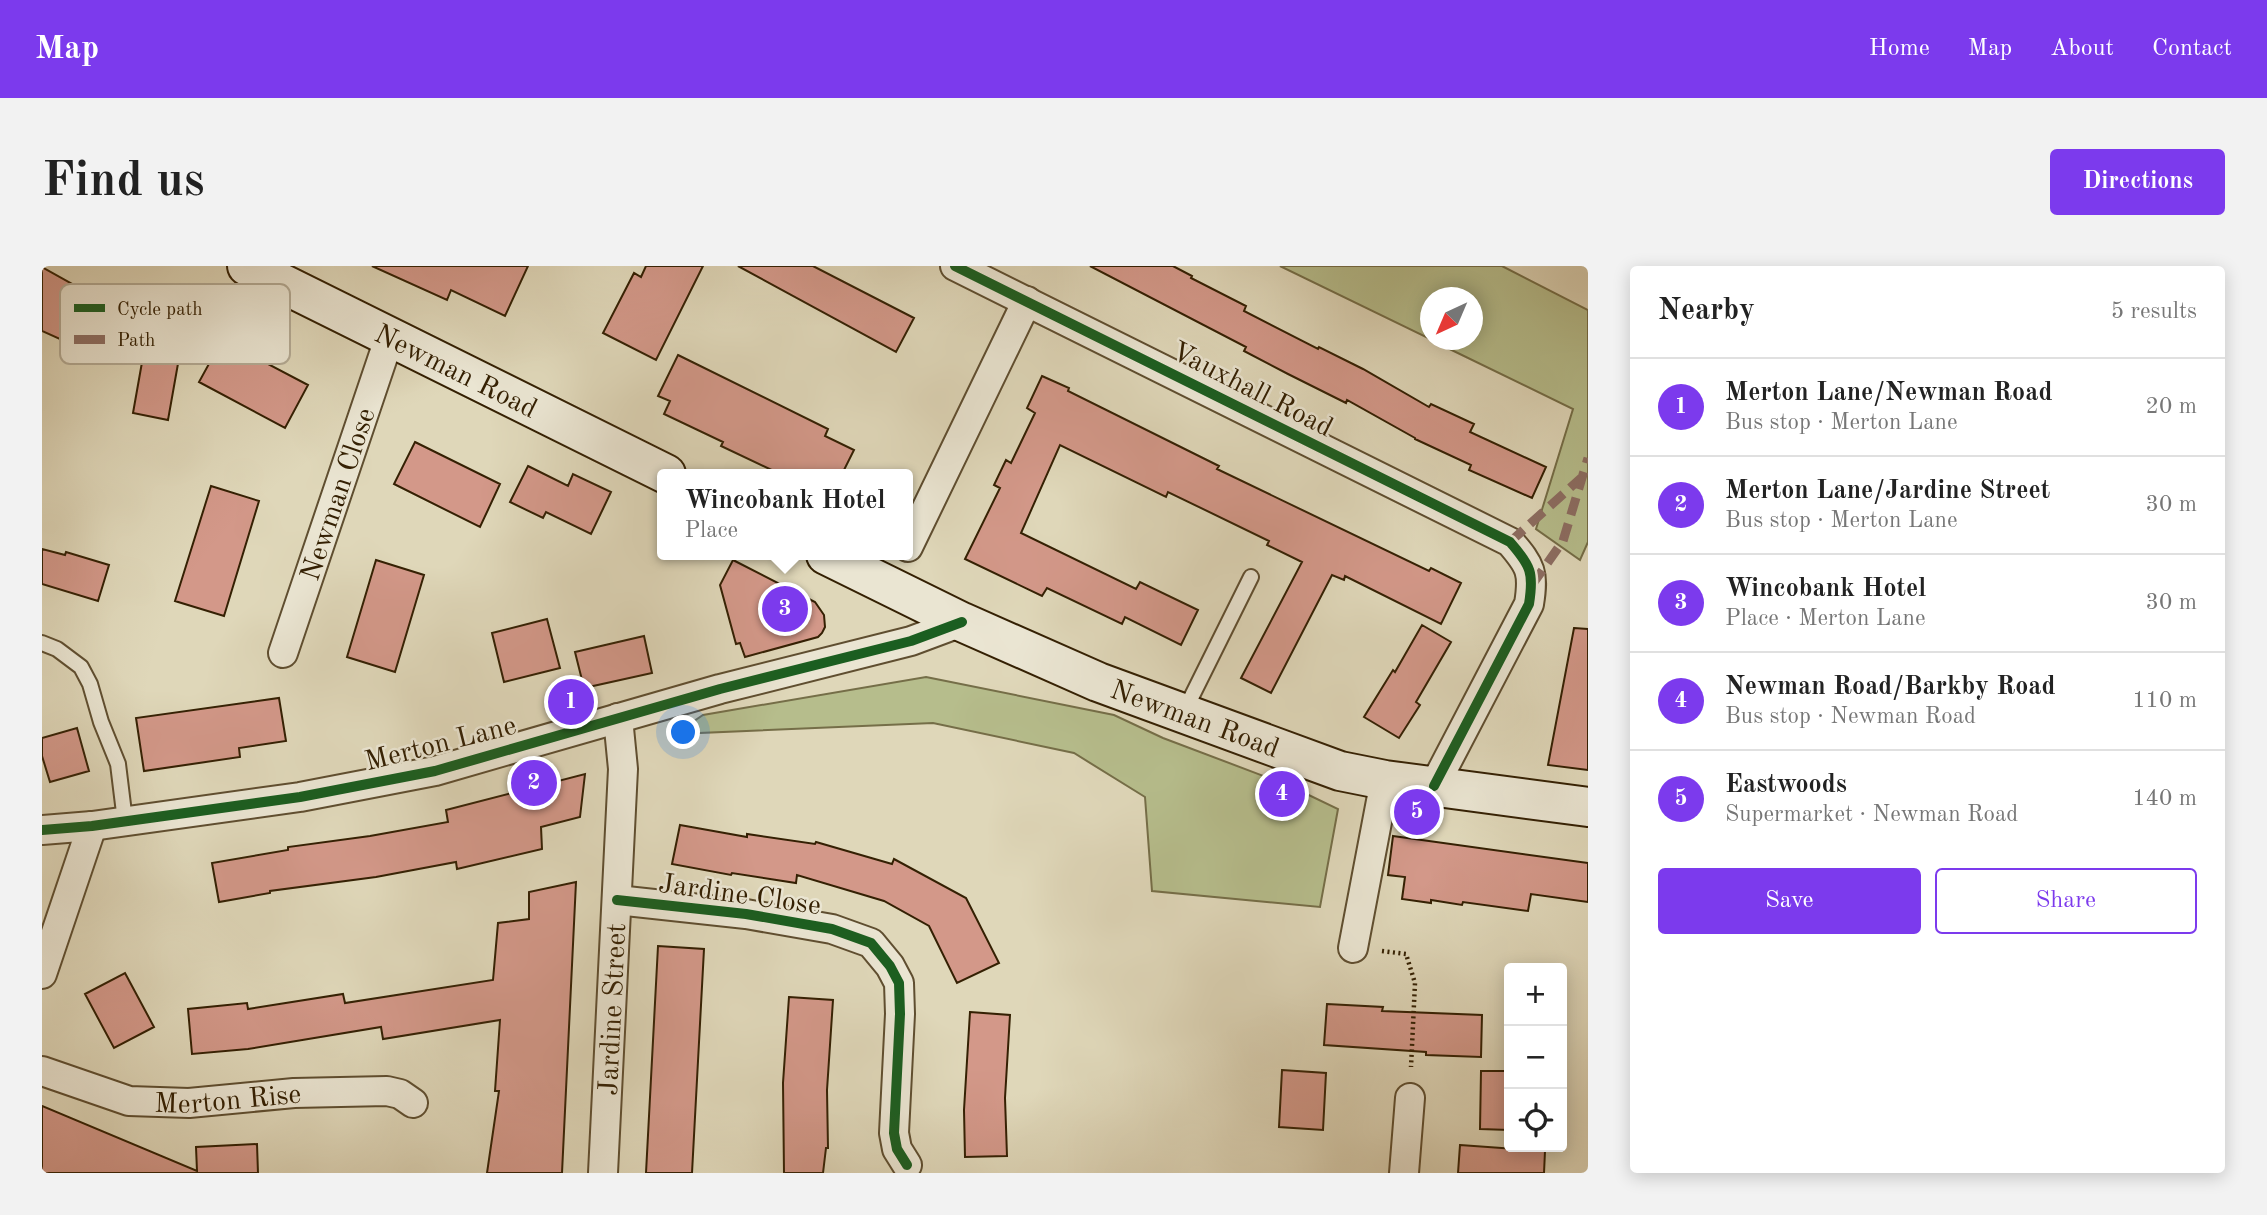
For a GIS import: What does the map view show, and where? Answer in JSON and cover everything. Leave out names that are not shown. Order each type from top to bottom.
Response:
[{"type":"street","name":"Newman Road","points":[[247,266],[284,284]]},
{"type":"street","name":"Vauxhall Road","points":[[956,266],[1510,542],[1531,570],[1529,604],[1434,786]]},
{"type":"street","name":"Newman Road","points":[[290,287],[657,470]]},
{"type":"street","points":[[913,537],[1027,301]]},
{"type":"street","name":"Newman Close","points":[[283,653],[390,336]]},
{"type":"street","name":"Newman Road","points":[[849,560],[896,570],[962,622],[1098,682],[1340,771],[1385,780],[1588,807]]},
{"type":"street","name":"Merton Lane","points":[[42,830],[300,797],[435,771],[720,689],[911,641],[962,622]]},
{"type":"street","name":"Jardine Street","points":[[603,1173],[623,769],[618,718]]},
{"type":"street","points":[[1353,948],[1385,780]]},
{"type":"street","points":[[42,974],[92,825]]},
{"type":"street","name":"Jardine Close","points":[[617,900],[746,914],[832,929],[871,943],[890,966],[899,983],[901,1014],[894,1133],[897,1149],[907,1165]]},
{"type":"street","name":"Merton Rise","points":[[42,1071],[129,1101],[189,1103],[294,1093],[387,1091],[400,1094],[413,1103]]},
{"type":"street","points":[[1404,1173],[1410,1098]]},
{"type":"lane","points":[[1184,714],[1251,577]]},
{"type":"lane","points":[[42,643],[57,649],[81,667],[90,684],[101,722],[118,764],[125,821]]},
{"type":"path","points":[[1353,948],[1406,954],[1415,983],[1410,1098]]},
{"type":"green space","points":[[1280,266],[1502,266],[1588,310],[1588,542],[1580,560],[1536,529],[1573,409],[1452,350],[1483,350],[1483,287],[1420,287],[1420,334]]},
{"type":"green space","points":[[926,677],[1114,715],[1163,738],[1290,786],[1338,809],[1320,907],[1152,891],[1145,797],[1074,753],[933,723],[675,734],[703,715]]},
{"type":"building","points":[[372,266],[528,266],[505,316],[451,290],[447,300]]},
{"type":"building","points":[[646,266],[703,266],[656,360],[603,333],[634,273],[641,277]]},
{"type":"building","points":[[738,266],[813,266],[914,318],[896,352]]},
{"type":"building","points":[[1090,266],[1173,266],[1246,306],[1244,311],[1363,369],[1429,407],[1431,404],[1474,424],[1470,432],[1546,467],[1532,498],[1469,470],[1471,465],[1415,439],[1347,400],[1346,403],[1288,374],[1244,351],[1246,347]]},
{"type":"building","points":[[42,267],[72,284],[60,284],[60,339],[42,331]]},
{"type":"building","points":[[678,355],[828,429],[825,436],[854,450],[844,469],[769,469],[721,446],[723,442],[664,414],[670,401],[658,396]]},
{"type":"building","points":[[142,364],[178,364],[168,420],[133,413]]},
{"type":"building","points":[[209,364],[268,364],[308,385],[285,428],[199,382]]},
{"type":"building","points":[[1042,376],[1219,466],[1217,469],[1429,571],[1431,568],[1461,583],[1441,624],[1345,576],[1344,580],[1332,575],[1271,693],[1241,678],[1302,562],[1267,545],[1269,541],[1168,492],[1166,497],[1060,445],[1021,533],[1136,589],[1140,582],[1198,610],[1181,645],[1125,617],[1122,624],[1047,588],[1042,596],[965,559],[1000,488],[994,485],[1006,460],[1011,463],[1035,413],[1027,408]]},
{"type":"building","points":[[415,442],[500,484],[480,527],[394,484]]},
{"type":"building","points":[[528,466],[568,486],[573,474],[611,492],[591,534],[546,512],[543,518],[510,502]]},
{"type":"building","points":[[211,486],[259,501],[224,616],[175,601]]},
{"type":"building","points":[[42,549],[65,555],[66,552],[109,565],[98,601],[42,584]]},
{"type":"building","points":[[376,560],[424,575],[395,672],[347,657]]},
{"type":"building","points":[[733,560],[815,602],[824,615],[825,627],[822,633],[818,637],[745,657],[740,643],[736,644],[720,585]]},
{"type":"building","points":[[547,619],[560,668],[504,682],[492,633]]},
{"type":"building","points":[[1422,625],[1451,642],[1416,702],[1420,705],[1399,738],[1364,717],[1393,670],[1395,672]]},
{"type":"building","points":[[1574,628],[1588,629],[1588,770],[1548,765]]},
{"type":"building","points":[[644,636],[652,673],[584,688],[575,652]]},
{"type":"building","points":[[279,698],[286,741],[239,748],[240,757],[144,771],[136,718]]},
{"type":"building","points":[[77,728],[89,771],[50,782],[42,756],[42,738]]},
{"type":"building","points":[[585,774],[580,817],[541,827],[542,849],[457,869],[456,862],[376,877],[270,891],[219,902],[212,863],[288,850],[288,847],[448,822],[446,810]]},
{"type":"building","points":[[680,825],[747,837],[747,834],[815,844],[816,842],[892,864],[894,859],[966,898],[999,963],[957,983],[929,926],[884,901],[797,875],[796,883],[672,864]]},
{"type":"building","points":[[1393,836],[1588,863],[1588,902],[1531,894],[1528,911],[1463,902],[1462,905],[1402,899],[1405,877],[1388,875]]},
{"type":"building","points":[[576,882],[562,1173],[487,1173],[499,1091],[495,1091],[500,1020],[383,1039],[381,1027],[248,1049],[192,1054],[188,1009],[247,1003],[248,1009],[343,994],[345,1003],[493,980],[498,923],[529,919],[529,892]]},
{"type":"building","points":[[658,946],[704,949],[692,1173],[646,1173]]},
{"type":"building","points":[[125,973],[154,1027],[114,1048],[85,994]]},
{"type":"building","points":[[789,997],[833,1000],[827,1090],[828,1148],[823,1173],[784,1173],[783,1083]]},
{"type":"building","points":[[1327,1004],[1383,1007],[1382,1011],[1482,1015],[1481,1057],[1426,1055],[1426,1052],[1324,1045]]},
{"type":"building","points":[[970,1012],[1010,1015],[1005,1098],[1007,1156],[965,1157],[964,1110]]},
{"type":"building","points":[[1282,1070],[1326,1073],[1323,1130],[1279,1127]]},
{"type":"building","points":[[1481,1071],[1504,1071],[1504,1130],[1480,1129]]},
{"type":"building","points":[[42,1106],[197,1171],[196,1147],[257,1144],[258,1173],[42,1173]]},
{"type":"building","points":[[1460,1145],[1504,1148],[1504,1152],[1545,1152],[1544,1173],[1458,1173]]},
{"type":"marked path","points":[[1532,585],[1563,541],[1588,458]]},
{"type":"marked path","points":[[1510,542],[1581,478]]},
{"type":"cycle path","points":[[955,266],[1510,542],[1523,557],[1529,570],[1529,604],[1434,786]]},
{"type":"cycle path","points":[[42,830],[92,826],[300,797],[435,771],[720,689],[911,641],[962,622]]},
{"type":"cycle path","points":[[617,900],[746,914],[832,929],[871,943],[890,966],[899,983],[894,1133],[897,1149],[907,1165]]},
{"type":"place","name":"Wincobank Hotel","points":[[785,609]]},
{"type":"place","name":"Merton Lane/Newman Road","points":[[571,702]]},
{"type":"place","name":"Merton Lane/Jardine Street","points":[[534,783]]},
{"type":"place","name":"Newman Road/Barkby Road","points":[[1282,794]]},
{"type":"place","name":"Eastwoods","points":[[1417,812]]}]
